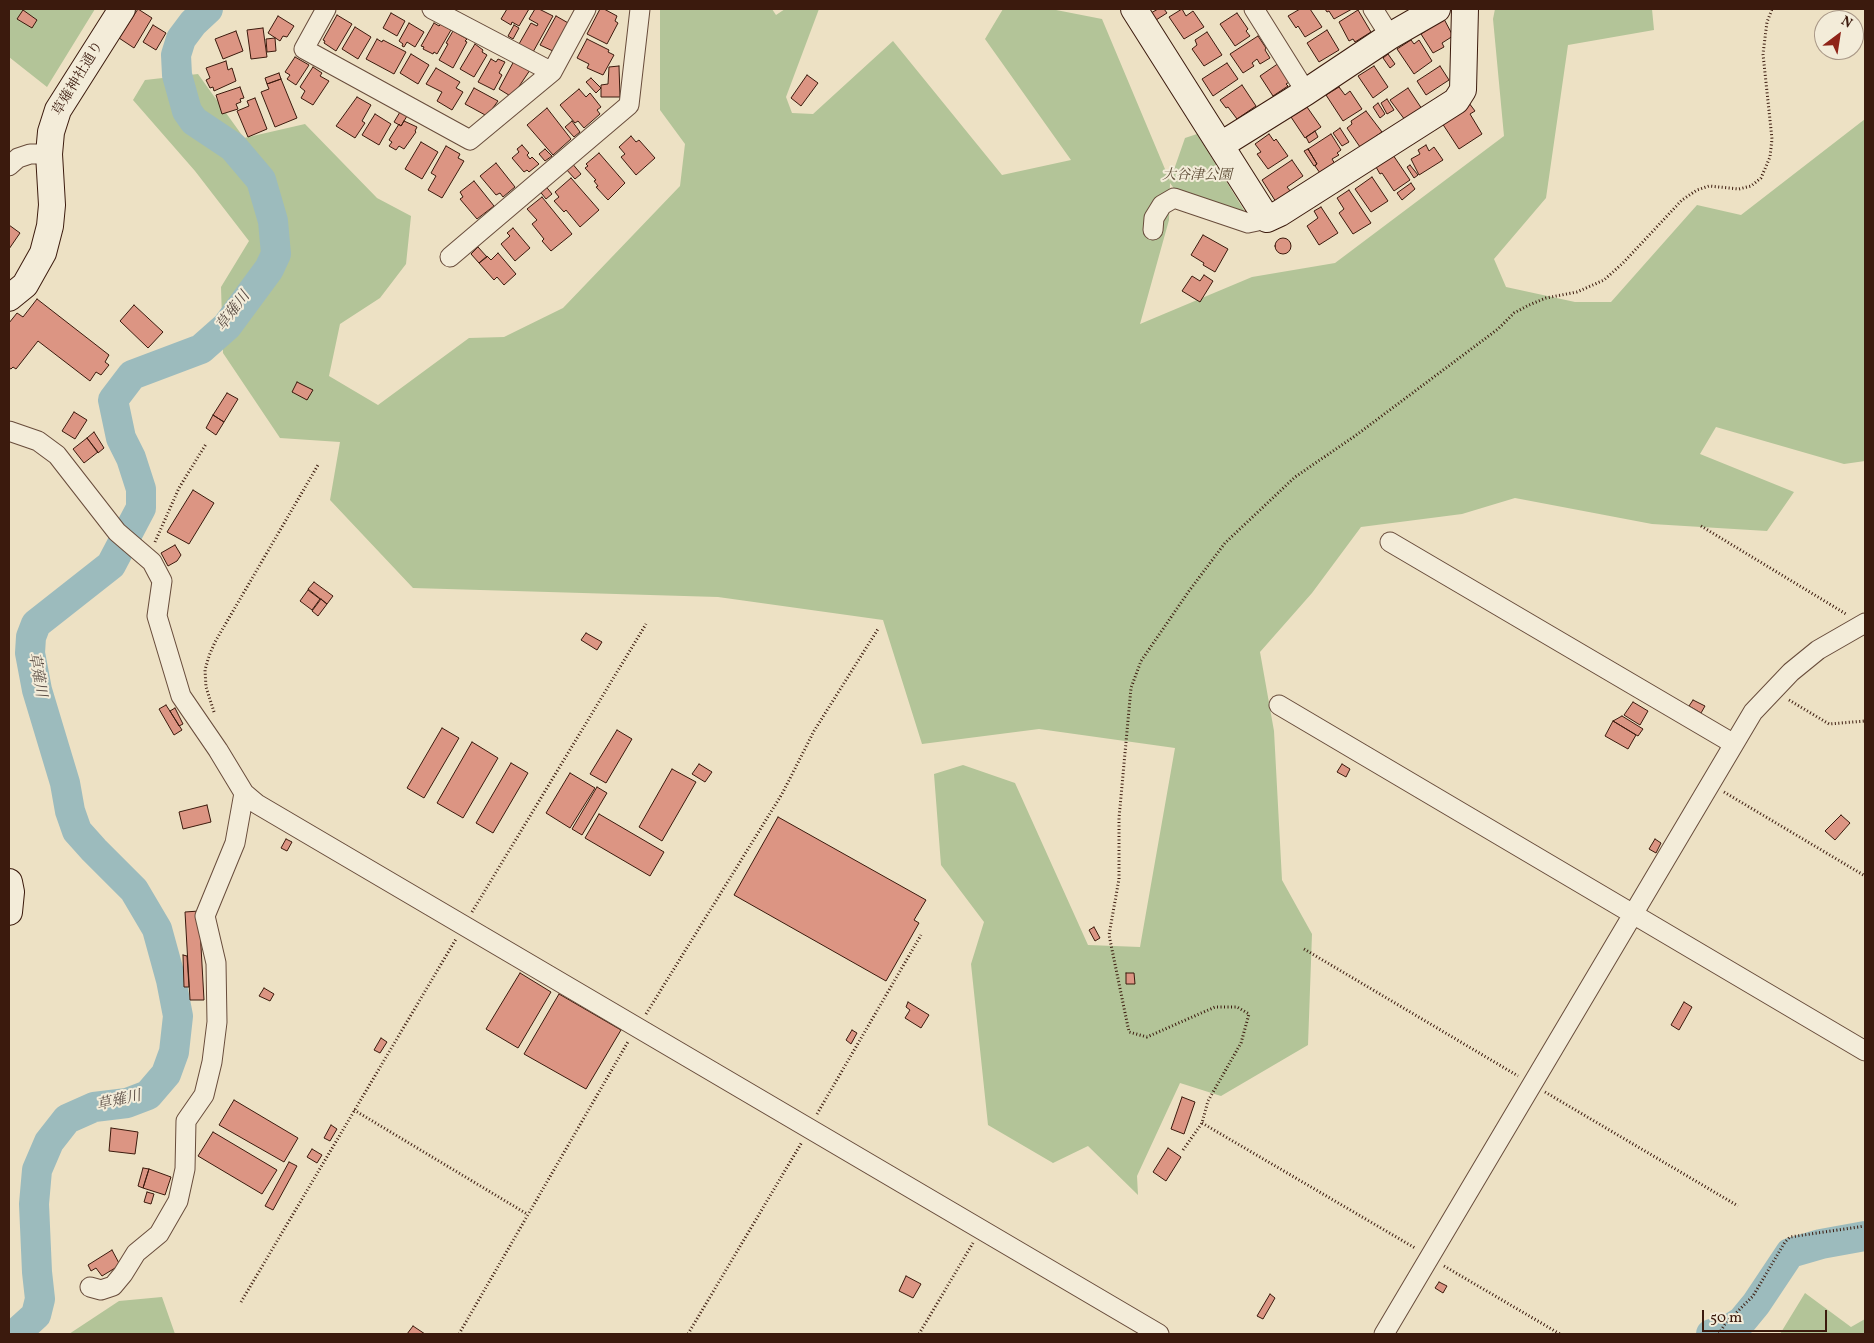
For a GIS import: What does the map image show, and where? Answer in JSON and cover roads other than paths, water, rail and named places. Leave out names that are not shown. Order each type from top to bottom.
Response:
[{"type":"street","name":"草薙神社通り","points":[[9,298],[25,285],[43,253],[50,226],[52,205],[49,154],[51,132],[58,110],[122,9]]},
{"type":"street","points":[[326,9],[304,49],[470,140],[552,72],[586,9]]},
{"type":"street","points":[[432,9],[552,72]]},
{"type":"street","points":[[450,258],[629,105],[640,9]]},
{"type":"street","points":[[1134,9],[1267,219]]},
{"type":"street","points":[[1254,9],[1306,92]]},
{"type":"street","points":[[1373,9],[1390,36]]},
{"type":"street","points":[[1221,145],[1306,92],[1390,36],[1437,9]]},
{"type":"street","points":[[1153,230],[1154,218],[1162,205],[1174,198],[1248,223],[1267,219],[1280,213],[1456,101],[1463,90],[1465,9]]},
{"type":"street","points":[[9,166],[18,158],[30,154],[49,154]]},
{"type":"street","points":[[9,431],[38,441],[57,455],[117,532],[152,562],[162,581],[157,616],[181,696],[228,765],[244,793],[257,804],[1159,1334]]},
{"type":"street","points":[[1390,542],[1734,744]]},
{"type":"street","points":[[1384,1334],[1753,712],[1791,672],[1818,650],[1864,624]]},
{"type":"street","points":[[1279,705],[1865,1051]]},
{"type":"street","points":[[90,1287],[101,1290],[113,1286],[123,1274],[136,1252],[159,1234],[178,1201],[185,1169],[186,1121],[204,1095],[212,1062],[217,1022],[216,963],[205,916],[235,843],[244,793]]},
{"type":"street","points":[[9,882],[11,892],[9,912]]},
{"type":"waterway","name":"草薙川","points":[[15,1334],[36,1315],[40,1299],[34,1204],[37,1170],[49,1142],[67,1119],[94,1107],[127,1103],[148,1095],[166,1074],[174,1052],[178,1016],[171,980],[157,929],[134,890],[77,831],[70,811],[65,783],[37,690],[30,653],[31,637],[36,624],[111,565],[141,508],[141,489],[131,458],[121,438],[113,400],[132,375],[201,349],[227,326],[269,269],[276,254],[273,221],[261,180],[233,147],[194,121],[187,111],[177,75],[176,55],[181,39],[193,23],[208,9]]},
{"type":"waterway","points":[[1711,1334],[1733,1327],[1742,1321],[1756,1304],[1790,1253],[1821,1244],[1865,1236]]},
{"type":"park label","name":"大谷津公園","points":[[1197,176]]}]
